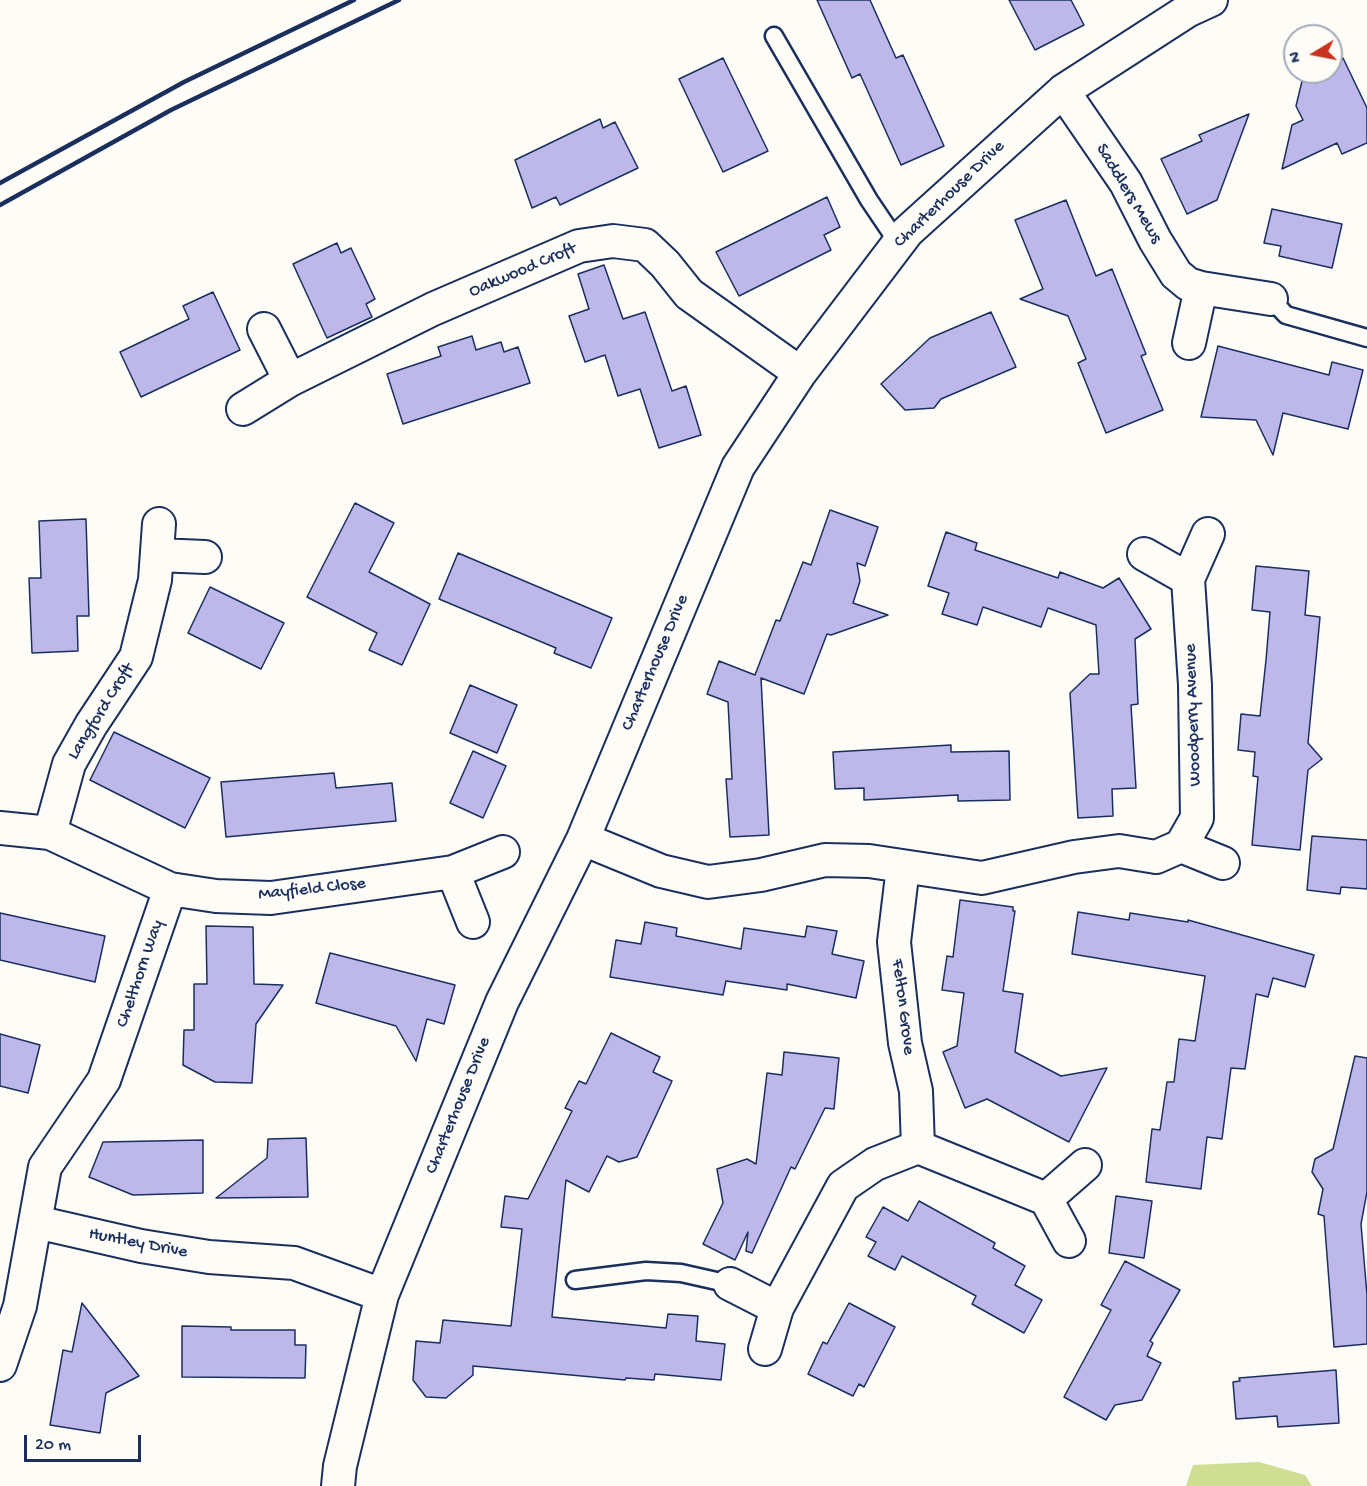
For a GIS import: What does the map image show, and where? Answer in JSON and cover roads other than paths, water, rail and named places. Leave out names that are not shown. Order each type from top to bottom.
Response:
[{"type":"street","name":"Charterhouse Drive","points":[[338,1486],[340,1466],[382,1295],[502,1002],[583,839],[738,467],[800,373],[907,232],[1063,91],[1187,11],[1211,0]]},
{"type":"street","name":"Saddlers Mews","points":[[1063,91],[1126,183],[1155,240],[1176,274],[1188,284],[1201,288],[1271,299]]},
{"type":"street","name":"Oakwood Croft","points":[[243,409],[290,380],[432,309],[579,246],[613,241],[645,245],[665,264],[690,294],[800,373]]},
{"type":"street","points":[[1189,343],[1201,288]]},
{"type":"street","points":[[264,329],[290,380]]},
{"type":"street","name":"Langford Croft","points":[[50,833],[69,764],[91,725],[136,657],[155,580],[159,524]]},
{"type":"street","name":"Woodperry Avenue","points":[[1181,846],[1197,818],[1196,685],[1188,579],[1208,534]]},
{"type":"street","points":[[1144,554],[1188,579]]},
{"type":"street","points":[[158,555],[205,557]]},
{"type":"street","points":[[0,828],[50,833],[170,889]]},
{"type":"street","points":[[583,839],[661,871],[708,882],[761,875],[825,860],[869,861],[982,878],[1074,857],[1119,851],[1156,856],[1181,846],[1223,863]]},
{"type":"street","name":"Mayfield Close","points":[[170,889],[216,896],[271,898],[453,872],[502,852]]},
{"type":"street","name":"Felton Grove","points":[[903,867],[894,942],[905,1043],[916,1091],[918,1147]]},
{"type":"street","points":[[453,872],[473,922]]},
{"type":"street","name":"Chelthorn Way","points":[[36,1222],[45,1167],[104,1080],[170,889]]},
{"type":"street","points":[[765,1349],[777,1308],[843,1186],[875,1164],[918,1147],[1046,1199],[1069,1240]]},
{"type":"street","points":[[1046,1199],[1085,1166]]},
{"type":"street","points":[[0,1365],[20,1306],[36,1222]]},
{"type":"street","name":"Huntley Drive","points":[[36,1222],[141,1246],[209,1257],[294,1263],[382,1295]]},
{"type":"street","points":[[730,1284],[777,1308]]},
{"type":"lane","points":[[774,36],[869,200],[898,243]]},
{"type":"lane","points":[[1271,299],[1286,315],[1367,338]]},
{"type":"lane","points":[[575,1280],[646,1271],[681,1273],[730,1284]]},
{"type":"railway","points":[[0,183],[184,82],[354,0]]},
{"type":"railway","points":[[0,205],[171,110],[399,0]]}]
